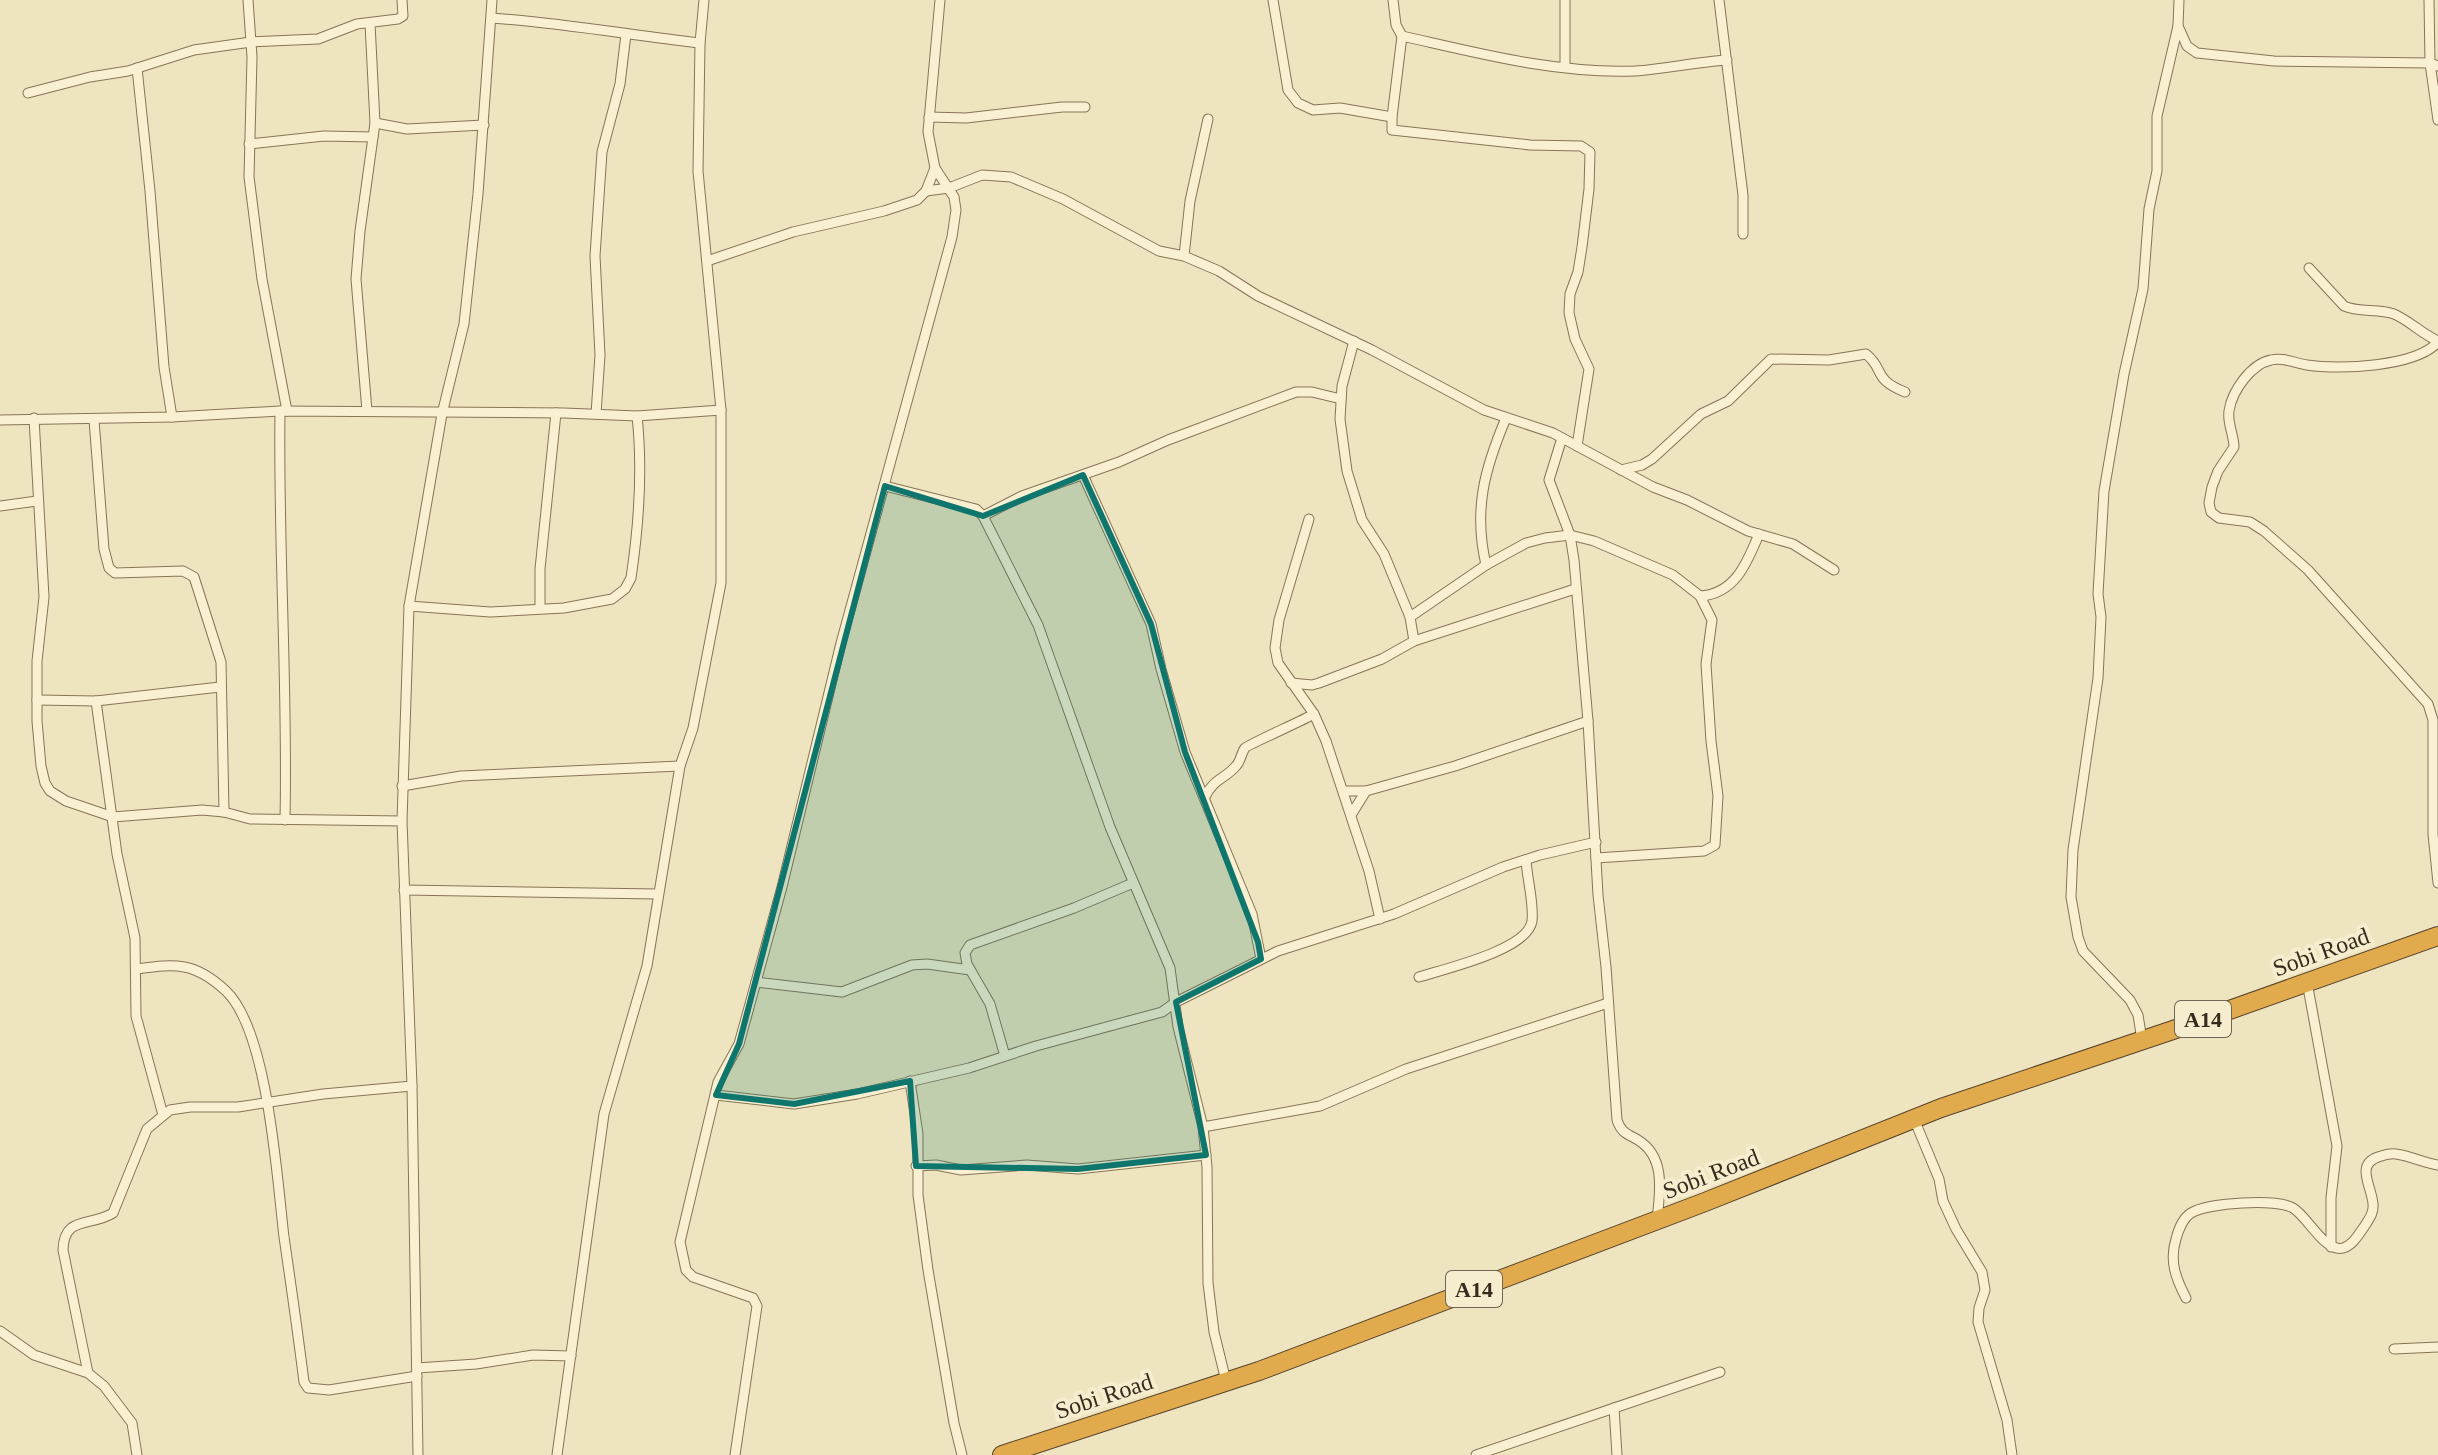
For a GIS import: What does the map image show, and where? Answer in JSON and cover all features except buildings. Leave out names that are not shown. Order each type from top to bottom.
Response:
[{"type":"highway","name":"Sobi Road","points":[[1002,1455],[1342,1341],[1941,1108],[2438,936]]},
{"type":"street","points":[[248,0],[251,42],[249,177],[284,411],[280,583],[286,663],[285,820]]},
{"type":"street","points":[[28,93],[137,68],[194,50],[251,42],[318,39],[344,28],[402,17],[402,0]]},
{"type":"street","points":[[418,1455],[412,1086],[402,821],[409,606],[442,414],[464,324],[484,125],[492,0]]},
{"type":"street","points":[[557,1455],[604,1114],[647,966],[680,766],[693,728],[721,583],[721,410],[698,171],[700,43],[704,0]]},
{"type":"street","points":[[735,1455],[757,1306],[753,1298],[693,1277],[686,1270],[680,1242],[718,1082],[739,1044],[756,982],[841,643],[952,237],[956,210],[954,197],[935,168],[928,132],[940,0]]},
{"type":"street","points":[[1273,0],[1288,90],[1298,103],[1313,110],[1340,108],[1392,117]]},
{"type":"street","points":[[1393,0],[1396,25],[1402,36],[1392,130],[1530,145],[1581,146],[1590,152],[1582,247],[1570,294],[1569,313],[1575,339],[1589,369],[1577,446]]},
{"type":"street","points":[[1565,0],[1565,66]]},
{"type":"street","points":[[1719,0],[1743,195],[1743,234]]},
{"type":"street","points":[[2142,1040],[2138,1015],[2130,1000],[2083,951],[2071,897],[2073,850],[2098,678],[2101,617],[2098,594],[2104,491],[2124,374],[2143,289],[2149,209],[2157,171],[2157,116],[2178,26],[2179,0]]},
{"type":"street","points":[[2429,0],[2438,120]]},
{"type":"street","points":[[492,18],[582,26],[700,43]]},
{"type":"street","points":[[367,411],[356,279],[375,123],[370,23]]},
{"type":"street","points":[[2178,26],[2187,46],[2197,53],[2274,61],[2434,64]]},
{"type":"street","points":[[596,414],[600,355],[595,256],[602,152],[620,84],[626,34]]},
{"type":"street","points":[[1402,36],[1464,51],[1565,66],[1634,71],[1727,60]]},
{"type":"street","points":[[137,68],[164,367],[172,417]]},
{"type":"street","points":[[929,117],[966,118],[1085,107]]},
{"type":"street","points":[[1184,256],[1190,201],[1208,119]]},
{"type":"street","points":[[375,123],[407,129],[484,125]]},
{"type":"street","points":[[249,144],[324,136],[373,137]]},
{"type":"street","points":[[707,261],[793,232],[884,211],[917,200],[926,191],[935,168]]},
{"type":"street","points":[[926,191],[949,188],[982,175],[1011,177],[1063,199],[1159,251],[1184,256],[1219,271],[1258,296],[1354,341],[1484,410],[1562,438],[1621,470],[1759,534],[1793,544],[1834,570]]},
{"type":"street","points":[[2309,268],[2349,309],[2381,310],[2395,315],[2438,342],[2423,355],[2400,362],[2308,365],[2273,359],[2261,363],[2235,394],[2229,411],[2234,447],[2218,471],[2209,503],[2211,512],[2219,518],[2256,524],[2308,570],[2428,704],[2433,720],[2433,834],[2438,883]]},
{"type":"street","points":[[1354,341],[1342,386],[1340,419],[1353,498],[1362,520],[1384,554],[1410,617],[1414,641]]},
{"type":"street","points":[[1621,470],[1652,459],[1701,414],[1728,401],[1771,359],[1829,360],[1866,354],[1884,382],[1905,392]]},
{"type":"street","points":[[983,516],[1022,496],[1296,392],[1312,392],[1341,399]]},
{"type":"street","points":[[0,420],[94,420],[284,411],[637,416],[721,410]]},
{"type":"street","points":[[540,608],[540,569],[556,413]]},
{"type":"street","points":[[409,606],[490,612],[579,606],[612,599],[625,589],[631,578],[640,496],[641,450],[637,416]]},
{"type":"street","points":[[34,418],[44,597],[37,661],[37,700],[41,766],[50,791],[66,801],[113,817],[202,810],[250,819],[402,821]]},
{"type":"street","points":[[1486,565],[1480,533],[1487,463],[1506,418]]},
{"type":"street","points":[[94,420],[104,549],[109,568],[115,573],[127,574],[183,571],[194,577],[221,662],[224,812]]},
{"type":"street","points":[[1562,438],[1549,480],[1570,535],[1588,721],[1617,1120],[1619,1128],[1651,1149],[1656,1159],[1659,1175],[1657,1220]]},
{"type":"street","points":[[1083,475],[1151,624],[1185,752],[1252,914],[1261,959]]},
{"type":"street","points":[[885,486],[976,509],[983,516],[1038,625],[1110,827],[1170,968],[1187,1070],[1203,1127],[1208,1283],[1214,1332],[1226,1381]]},
{"type":"street","points":[[0,506],[37,501]]},
{"type":"street","points":[[1309,519],[1279,620],[1275,648],[1278,663],[1311,709],[1344,791],[1380,919]]},
{"type":"street","points":[[1700,596],[1712,595],[1740,576],[1759,534]]},
{"type":"street","points":[[1410,617],[1441,593],[1526,543],[1570,535],[1594,541],[1629,558],[1650,564],[1673,575],[1700,596],[1712,620],[1706,664],[1718,796],[1715,845],[1704,851],[1596,858]]},
{"type":"street","points":[[1291,683],[1312,685],[1382,659],[1414,641],[1575,589]]},
{"type":"street","points":[[1311,709],[1312,685]]},
{"type":"street","points":[[37,700],[96,701],[220,687]]},
{"type":"street","points":[[96,701],[117,854],[135,938],[136,1016],[163,1115]]},
{"type":"street","points":[[1205,797],[1211,784],[1236,766],[1245,748],[1252,742],[1275,734],[1311,709]]},
{"type":"street","points":[[1344,791],[1366,791],[1455,766],[1588,721]]},
{"type":"street","points":[[402,786],[461,776],[680,766]]},
{"type":"street","points":[[1351,815],[1366,791]]},
{"type":"street","points":[[716,1095],[794,1104],[857,1094],[1162,1012],[1261,959],[1380,919],[1526,860],[1596,842]]},
{"type":"street","points":[[1419,977],[1493,953],[1527,934],[1532,923],[1526,860]]},
{"type":"street","points":[[1005,1056],[990,1004],[970,970],[965,953],[970,945],[1061,913],[1133,883]]},
{"type":"street","points":[[404,890],[657,894]]},
{"type":"street","points":[[136,969],[183,965],[199,971],[227,992],[244,1017],[268,1103],[304,1382],[308,1388],[329,1390],[417,1372],[533,1355],[571,1356]]},
{"type":"street","points":[[756,982],[842,992],[912,965],[970,970]]},
{"type":"street","points":[[2307,982],[2337,1146],[2331,1198],[2331,1247]]},
{"type":"street","points":[[1203,1127],[1320,1106],[1406,1069],[1608,1003]]},
{"type":"street","points":[[910,1081],[918,1134],[916,1166],[928,1270],[962,1455]]},
{"type":"street","points":[[88,1373],[63,1237],[70,1228],[113,1213],[147,1129],[170,1110],[238,1107],[323,1094],[412,1086]]},
{"type":"street","points":[[1914,1119],[1939,1179],[1943,1201],[1982,1272],[1985,1290],[1978,1322],[2007,1420],[2012,1455]]},
{"type":"street","points":[[2186,1298],[2175,1277],[2172,1250],[2178,1230],[2188,1215],[2203,1207],[2280,1202],[2289,1205],[2331,1247],[2338,1249],[2347,1247],[2371,1216],[2373,1206],[2365,1174],[2366,1165],[2372,1159],[2394,1154],[2438,1165]]},
{"type":"street","points":[[916,1166],[936,1165],[961,1170],[1027,1165],[1078,1169],[1206,1155]]},
{"type":"street","points":[[0,1331],[34,1355],[88,1373],[117,1401],[132,1423],[137,1455]]},
{"type":"street","points":[[2394,1349],[2438,1347]]},
{"type":"street","points":[[1476,1455],[1495,1452],[1720,1372]]},
{"type":"street","points":[[1614,1408],[1617,1455]]},
{"type":"highlighted area","points":[[1083,475],[1151,624],[1185,752],[1258,942],[1261,959],[1176,1002],[1206,1155],[1078,1169],[916,1166],[910,1081],[794,1104],[716,1095],[739,1044],[885,486],[983,516]]}]
